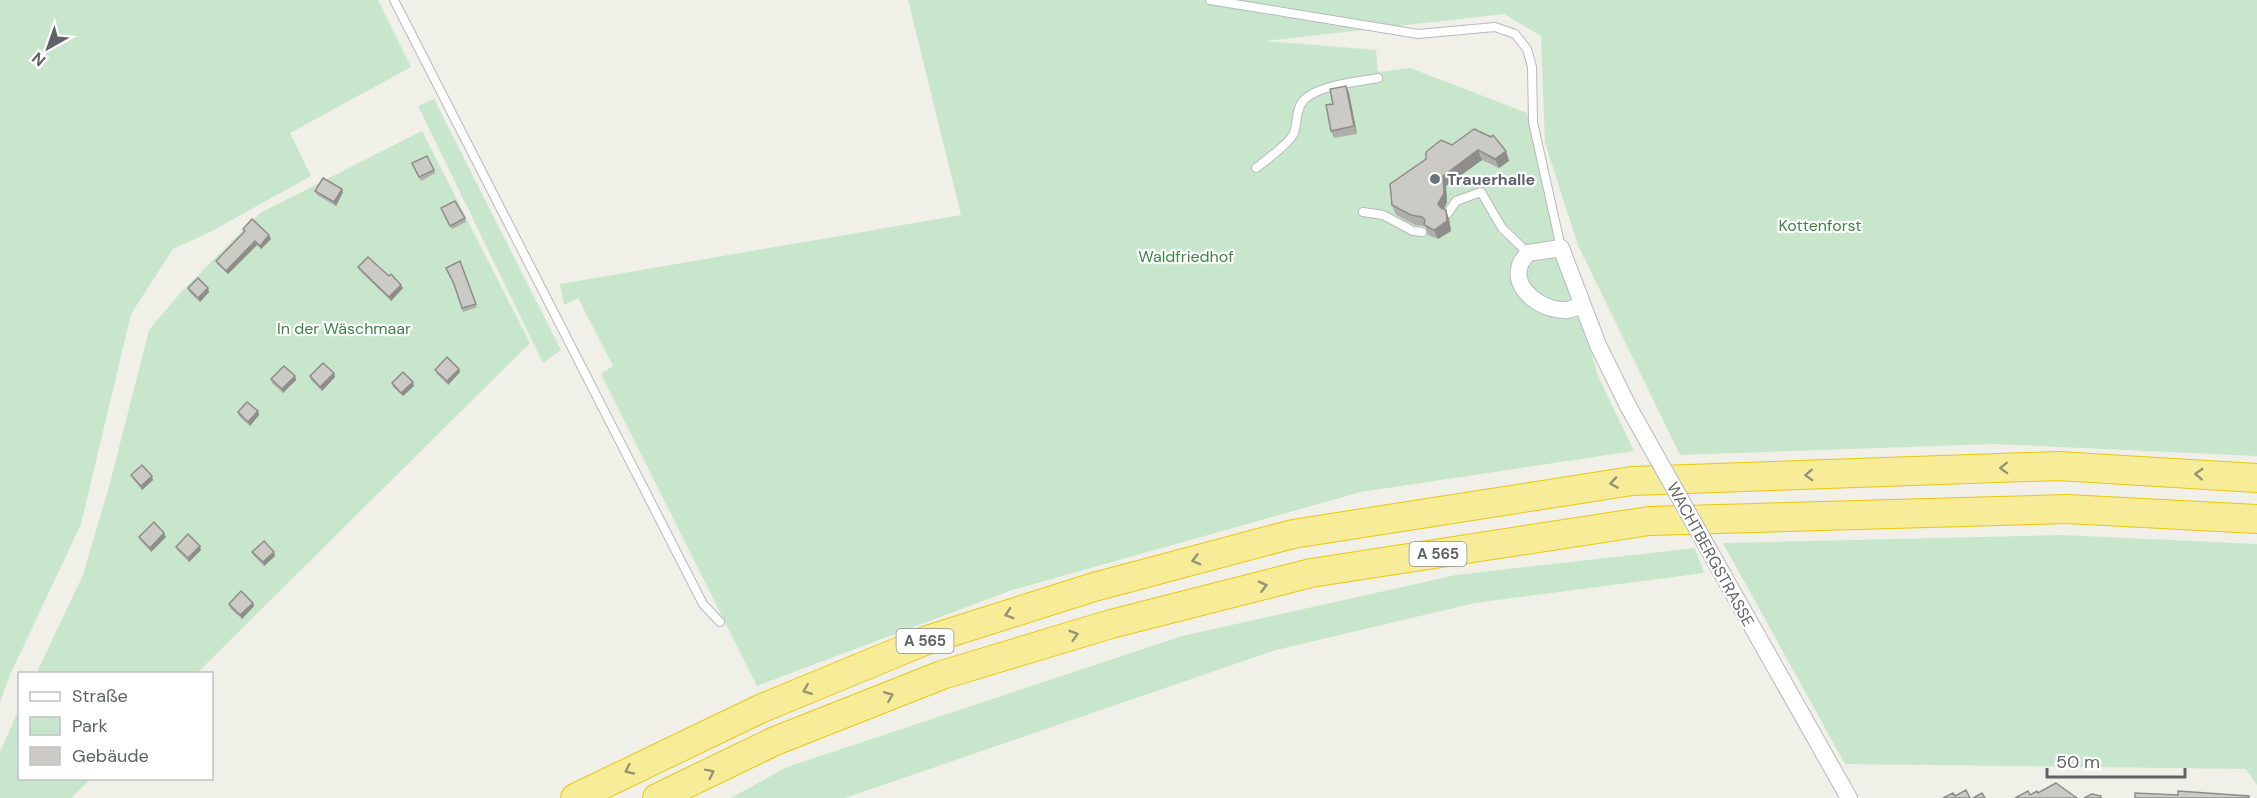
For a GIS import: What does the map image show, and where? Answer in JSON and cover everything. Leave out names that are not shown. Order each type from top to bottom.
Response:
[{"type":"highway","name":"A 565","points":[[575,798],[760,709],[927,640],[1094,588],[1293,534],[1632,481],[2058,466],[2257,478]]},
{"type":"highway","name":"A 565","points":[[657,798],[775,741],[942,675],[1111,624],[1311,573],[1649,521],[2067,509],[2257,519]]},
{"type":"street","points":[[1561,248],[1528,253],[1520,264],[1518,277],[1523,290],[1535,301],[1567,310],[1582,305]]},
{"type":"street","name":"WACHTBERGSTRASSE","points":[[1561,248],[1598,345],[1628,406],[1849,798]]},
{"type":"lane","points":[[394,0],[703,604],[720,622]]},
{"type":"lane","name":"WACHTBERGSTRASSE","points":[[1210,0],[1418,34],[1495,27],[1515,34],[1527,49],[1532,67],[1533,122],[1561,248]]},
{"type":"lane","points":[[1256,168],[1290,140],[1294,133],[1299,108],[1311,95],[1325,89],[1378,78]]},
{"type":"lane","points":[[1448,213],[1456,201],[1481,192],[1502,228],[1528,253]]},
{"type":"lane","points":[[1364,212],[1383,215],[1413,231],[1422,232]]},
{"type":"green space","points":[[0,0],[378,0],[411,67],[290,133],[311,176],[210,232],[173,249],[131,314],[81,524],[10,675],[0,702]]},
{"type":"green space","points":[[908,0],[2257,0],[2257,456],[1993,444],[1680,455],[1578,245],[1545,143],[1541,36],[1504,14],[1266,41],[1376,50],[1378,72],[1410,68],[1527,113],[1598,376],[1634,451],[1361,492],[1012,590],[757,686],[601,374],[613,366],[578,298],[564,305],[560,284],[961,215]]},
{"type":"green space","points":[[434,99],[561,350],[543,363],[418,106]]},
{"type":"green space","name":"In der Wäschmaar","points":[[422,131],[530,343],[198,672],[37,672],[83,575],[110,483],[149,330],[182,291],[260,213]]},
{"type":"green space","points":[[2061,535],[2257,544],[2257,785],[2246,769],[1845,764],[1723,543]]},
{"type":"green space","points":[[1695,548],[1704,573],[1475,603],[1276,650],[845,798],[731,798],[787,767],[1182,636],[1456,575]]},
{"type":"green space","points":[[18,711],[18,780],[90,780],[71,798],[0,798],[0,752]]},
{"type":"building","points":[[1346,86],[1354,126],[1331,131],[1326,105],[1333,104],[1330,89]]},
{"type":"building","name":"Trauerhalle","points":[[1474,129],[1491,137],[1493,135],[1506,151],[1495,159],[1478,150],[1443,176],[1444,193],[1438,204],[1446,210],[1447,221],[1434,230],[1424,225],[1425,220],[1422,217],[1411,215],[1392,205],[1390,184],[1426,159],[1426,152],[1441,140],[1452,145]]},
{"type":"building","points":[[427,156],[434,170],[419,177],[412,163]]},
{"type":"building","points":[[323,178],[342,189],[334,202],[315,191]]},
{"type":"building","points":[[455,201],[465,218],[450,226],[441,208]]},
{"type":"building","points":[[252,219],[269,235],[260,246],[255,241],[226,271],[216,261],[245,231],[243,229]]},
{"type":"building","points":[[368,257],[389,276],[391,274],[401,285],[389,297],[358,267]]},
{"type":"building","points":[[460,261],[476,304],[462,308],[446,268]]},
{"type":"building","points":[[198,278],[208,288],[198,298],[188,288]]},
{"type":"building","points":[[447,357],[459,369],[447,381],[435,370]]},
{"type":"building","points":[[323,363],[334,373],[320,387],[310,376]]},
{"type":"building","points":[[284,366],[295,376],[282,389],[271,379]]},
{"type":"building","points":[[403,372],[413,382],[401,393],[392,383]]},
{"type":"building","points":[[247,402],[258,411],[248,422],[238,412]]},
{"type":"building","points":[[142,465],[152,476],[141,486],[131,475]]},
{"type":"building","points":[[154,522],[164,533],[150,548],[139,537]]},
{"type":"building","points":[[188,534],[200,546],[188,558],[176,547]]},
{"type":"building","points":[[264,541],[274,552],[263,562],[252,552]]},
{"type":"building","points":[[241,591],[253,603],[240,615],[229,604]]},
{"type":"building","points":[[2056,783],[2077,798],[2015,798],[2028,791],[2030,795],[2037,791],[2038,793]]},
{"type":"building","points":[[1966,790],[1970,798],[1943,798],[1953,793],[1955,796]]},
{"type":"building","points":[[2178,791],[2249,796],[2249,798],[2135,798],[2135,793],[2178,795]]},
{"type":"building","points":[[1982,793],[1985,798],[1973,798]]},
{"type":"building","points":[[2092,794],[2101,796],[2101,798],[2084,798]]},
{"type":"place","name":"Trauerhalle","points":[[1435,179]]},
{"type":"park label","name":"Kottenforst","points":[[1820,225]]},
{"type":"park label","name":"Waldfriedhof","points":[[1186,256]]}]
